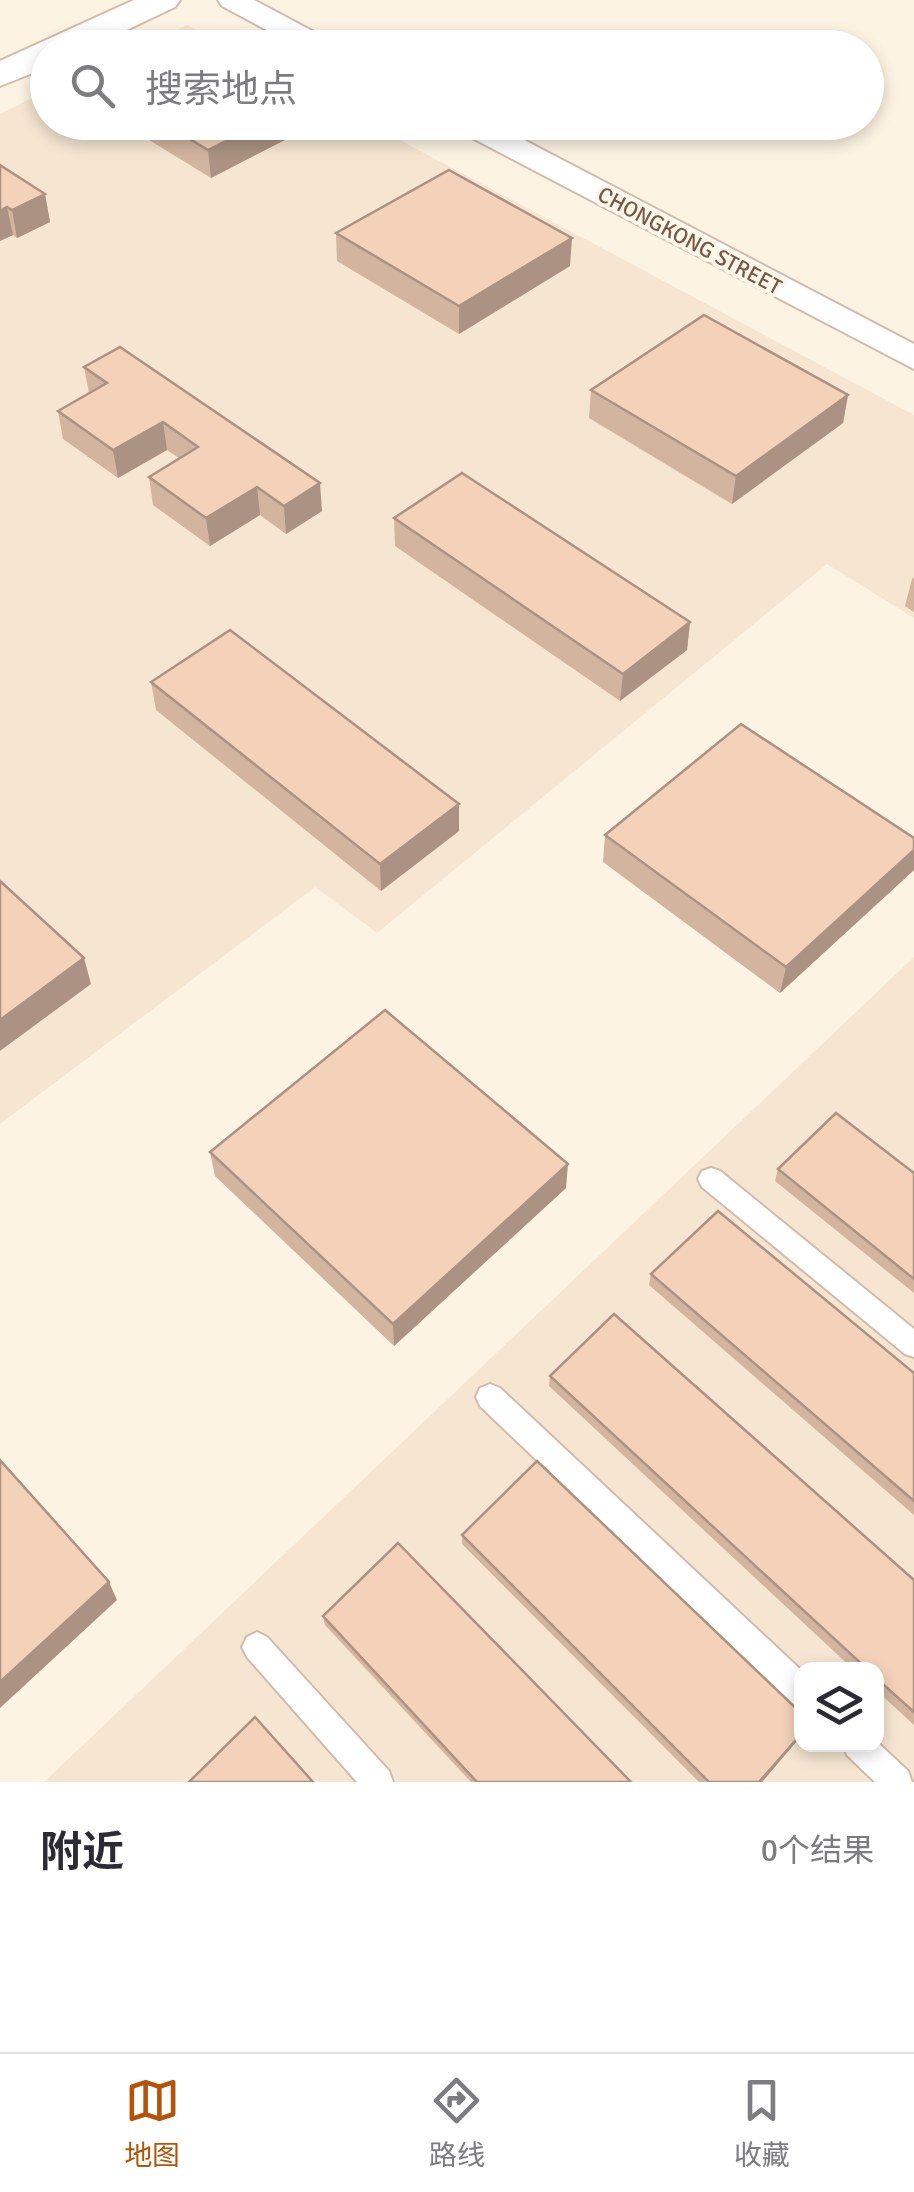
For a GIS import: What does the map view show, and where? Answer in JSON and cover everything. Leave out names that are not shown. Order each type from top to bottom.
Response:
[{"type":"main road","points":[[98,30],[162,0]]},
{"type":"main road","points":[[0,75],[30,61]]},
{"type":"street","points":[[232,0],[289,30]]},
{"type":"street","name":"CHONGKONG STREET","points":[[500,140],[914,358]]},
{"type":"lane","points":[[711,1180],[914,1346]]},
{"type":"lane","points":[[490,1397],[794,1684]]},
{"type":"lane","points":[[257,1647],[378,1782]]},
{"type":"lane","points":[[866,1752],[897,1782]]},
{"type":"shaded area","points":[[30,99],[30,140],[400,140],[914,415],[914,618],[827,564],[377,933],[315,887],[0,1124],[0,114]]},
{"type":"shaded area","points":[[914,957],[914,1782],[44,1782]]},
{"type":"building","points":[[192,140],[228,140],[208,150]]},
{"type":"building","points":[[0,165],[45,194],[12,210],[7,207],[0,211]]},
{"type":"building","points":[[449,170],[572,238],[459,306],[336,233]]},
{"type":"building","points":[[704,315],[848,395],[736,476],[591,390]]},
{"type":"building","points":[[120,347],[320,483],[284,506],[257,487],[206,518],[149,477],[198,447],[163,422],[113,450],[58,411],[107,383],[84,367]]},
{"type":"building","points":[[462,473],[690,622],[623,674],[394,518]]},
{"type":"building","points":[[230,630],[459,804],[380,864],[151,682]]},
{"type":"building","points":[[741,724],[914,838],[914,850],[786,967],[605,835]]},
{"type":"building","points":[[0,881],[84,958],[0,1020]]},
{"type":"building","points":[[385,1010],[568,1164],[393,1324],[210,1152]]},
{"type":"building","points":[[836,1113],[914,1173],[914,1279],[778,1169]]},
{"type":"building","points":[[718,1211],[914,1373],[914,1501],[651,1274]]},
{"type":"building","points":[[614,1314],[914,1580],[914,1712],[884,1685],[884,1662],[859,1662],[550,1376]]},
{"type":"building","points":[[0,1460],[109,1582],[0,1682]]},
{"type":"building","points":[[537,1461],[794,1706],[794,1742],[759,1782],[709,1782],[462,1535]]},
{"type":"building","points":[[398,1543],[631,1782],[477,1782],[323,1616]]},
{"type":"building","points":[[255,1717],[313,1782],[189,1782]]}]
